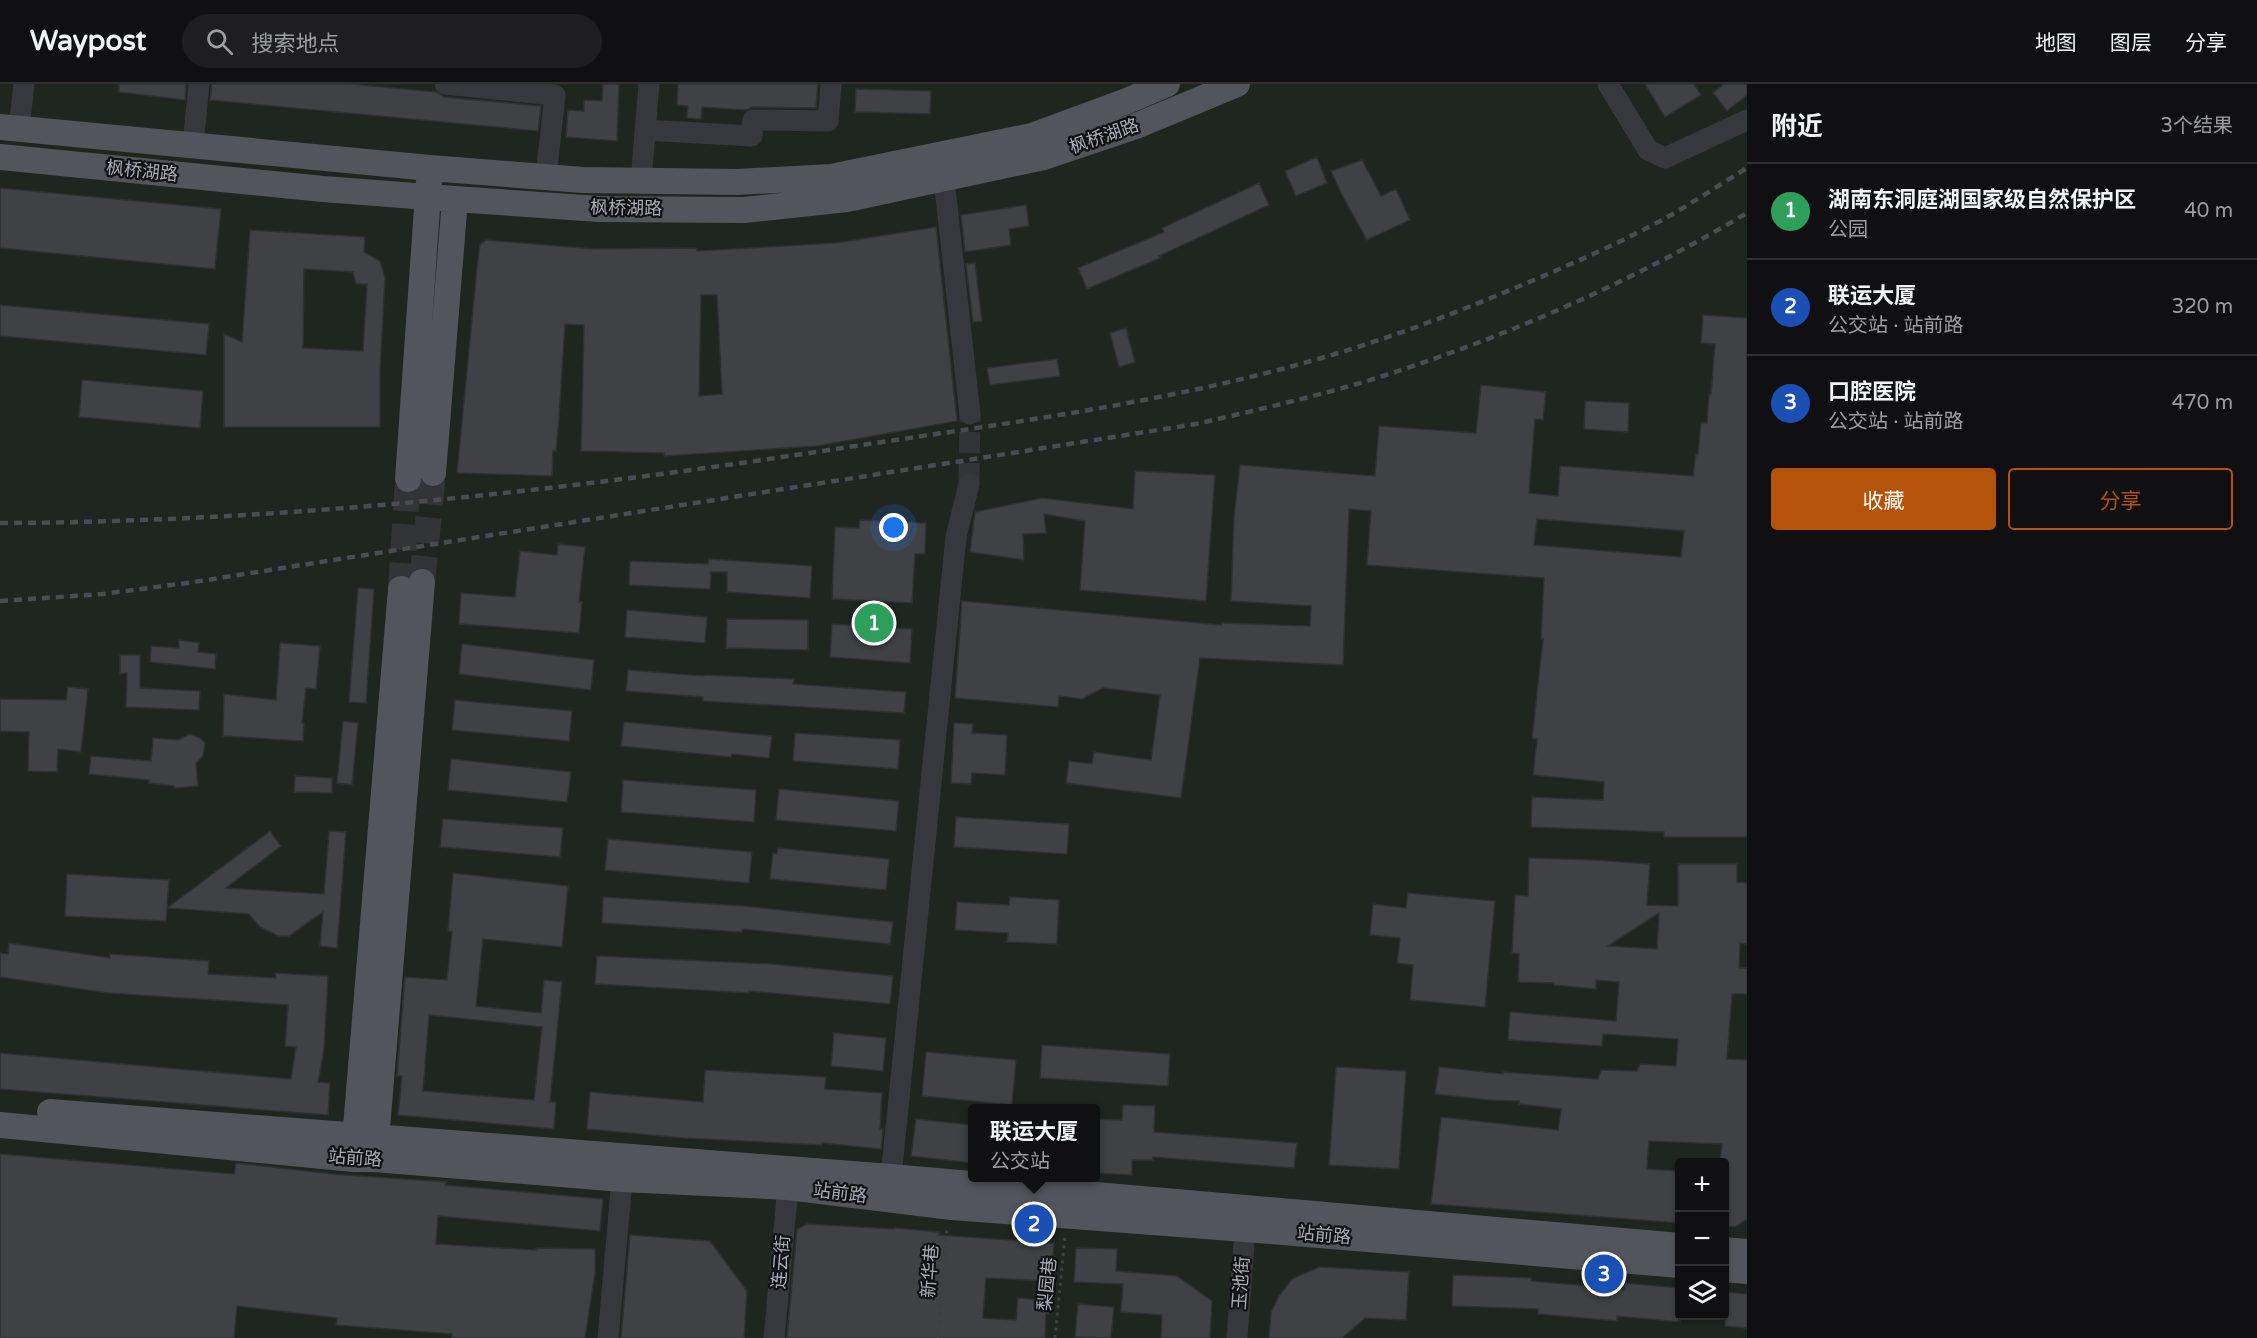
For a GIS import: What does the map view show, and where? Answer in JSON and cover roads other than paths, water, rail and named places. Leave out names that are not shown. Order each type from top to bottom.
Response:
[{"type":"main road","name":"枫桥湖路","points":[[10,128],[546,177],[737,182],[831,177],[1032,136],[1167,84]]},
{"type":"main road","name":"枫桥湖路","points":[[0,157],[455,200],[599,209],[744,210],[847,198],[1044,157],[1136,126],[1237,84]]},
{"type":"main road","points":[[430,168],[421,476],[455,200]]},
{"type":"main road","points":[[365,1147],[411,585]]},
{"type":"main road","name":"站前路","points":[[0,1108],[365,1147],[622,1179],[788,1186],[952,1207],[1675,1265]]},
{"type":"main road","name":"站前路","points":[[0,1125],[891,1177],[1675,1246]]},
{"type":"main road","points":[[1729,1250],[1747,1252]]},
{"type":"main road","points":[[1729,1269],[1747,1271]]},
{"type":"street","points":[[10,128],[24,84]]},
{"type":"street","points":[[193,146],[199,84]]},
{"type":"street","points":[[445,84],[555,90],[546,177]]},
{"type":"street","points":[[641,181],[649,84]]},
{"type":"street","points":[[645,130],[752,136],[753,120],[828,121],[831,84]]},
{"type":"street","points":[[1608,84],[1648,150],[1665,158],[1747,120]]},
{"type":"street","points":[[944,179],[970,414]]},
{"type":"street","points":[[891,1177],[956,537],[969,484]]},
{"type":"street","points":[[608,1338],[622,1179]]},
{"type":"street","name":"连云街","points":[[774,1338],[788,1186]]},
{"type":"street","name":"玉池街","points":[[1237,1338],[1245,1229]]},
{"type":"tunnel","points":[[969,484],[970,414]]},
{"type":"tunnel","points":[[422,582],[433,473]]},
{"type":"tunnel","points":[[401,589],[408,479]]},
{"type":"railway","points":[[0,523],[104,521],[312,511],[520,491],[726,465],[952,432],[1197,389],[1318,359],[1472,306],[1558,270],[1628,237],[1673,214],[1747,168]]},
{"type":"railway","points":[[0,601],[103,594],[194,582],[1196,424],[1335,390],[1416,365],[1502,334],[1627,278],[1747,213]]},
{"type":"place","name":"湖南东洞庭湖国家级自然保护区","points":[[874,623]]},
{"type":"place","name":"联运大厦","points":[[1034,1224]]},
{"type":"place","name":"口腔医院","points":[[1604,1274]]}]
